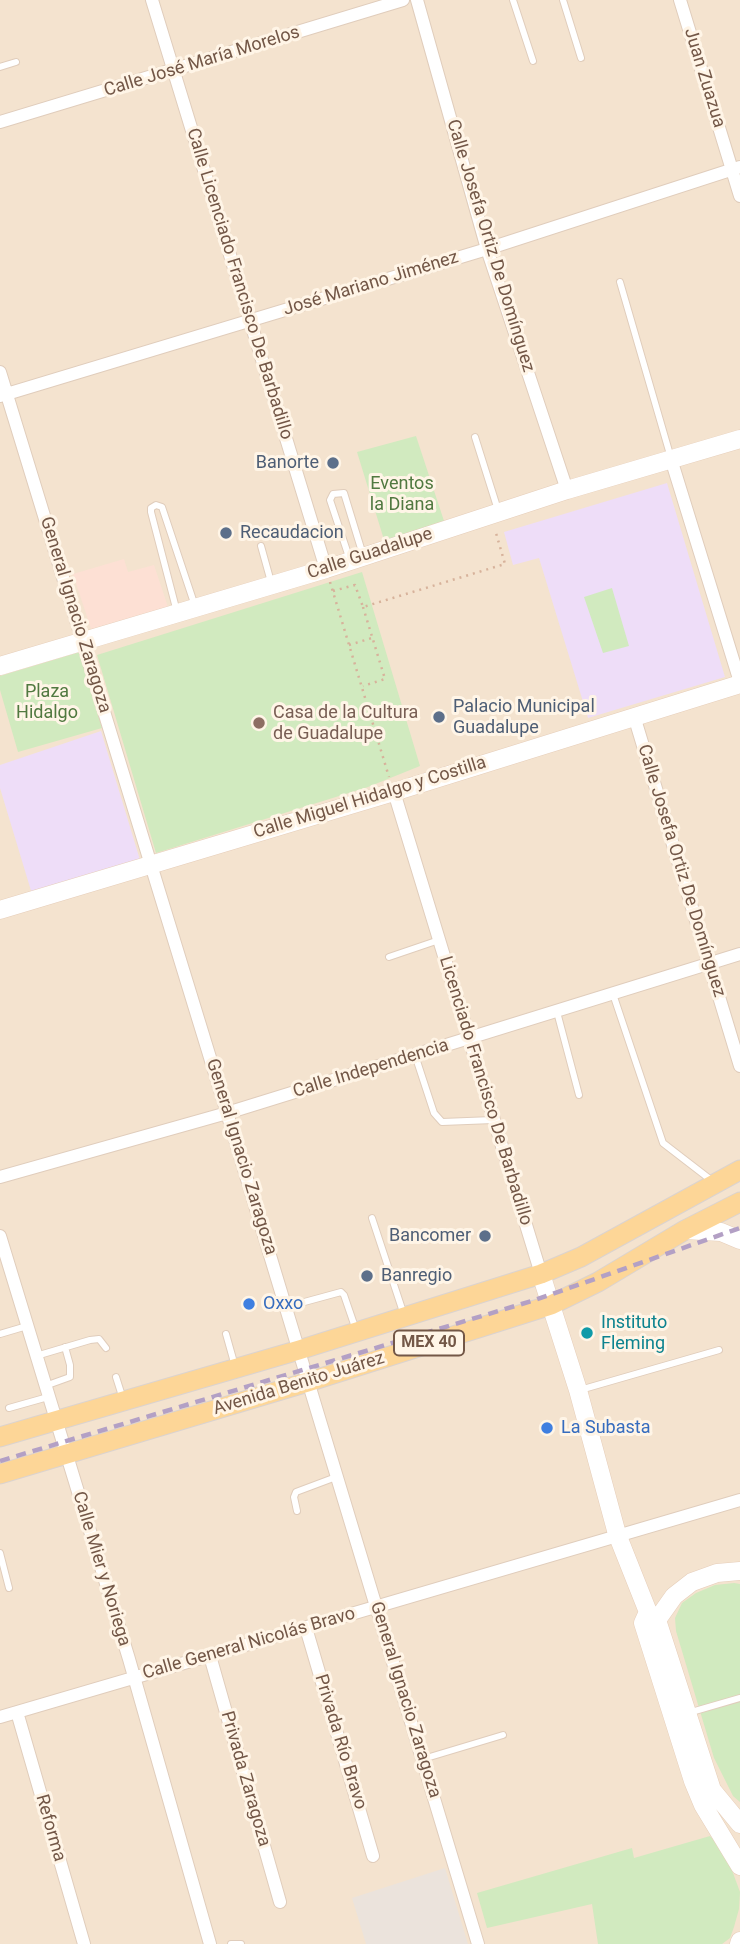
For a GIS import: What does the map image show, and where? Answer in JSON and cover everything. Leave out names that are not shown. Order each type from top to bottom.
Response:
[{"type":"main road","name":"Avenida Benito Juárez","points":[[0,1437],[299,1350],[541,1274],[581,1257],[740,1170]]},
{"type":"main road","points":[[715,1183],[740,1194]]},
{"type":"main road","name":"Avenida Benito Juárez","points":[[0,1474],[308,1382],[551,1305],[598,1282],[685,1230],[740,1202]]},
{"type":"street","name":"Calle Licenciado Francisco De Barbadillo","points":[[152,0],[326,569]]},
{"type":"street","name":"Calle José María Morelos","points":[[0,122],[404,0]]},
{"type":"street","name":"Calle Josefa Ortiz De Domínguez","points":[[417,0],[487,249],[567,490]]},
{"type":"street","name":"Juan Zuazua","points":[[680,0],[736,169],[740,196]]},
{"type":"street","name":"José Mariano Jiménez","points":[[3,395],[487,249],[736,169]]},
{"type":"street","name":"General Ignacio Zaragoza","points":[[0,372],[3,395],[83,642],[478,1943]]},
{"type":"street","name":"Calle Guadalupe","points":[[0,666],[326,569],[567,490],[740,439]]},
{"type":"street","points":[[671,459],[740,683]]},
{"type":"street","name":"Calle Miguel Hidalgo y Costilla","points":[[0,909],[394,792],[740,683]]},
{"type":"street","name":"Calle Josefa Ortiz De Domínguez","points":[[634,716],[708,964],[737,1048],[740,1066]]},
{"type":"street","name":"Licenciado Francisco De Barbadillo","points":[[394,792],[578,1390],[617,1534],[686,1713],[712,1790],[724,1808],[740,1824]]},
{"type":"street","name":"Calle Independencia","points":[[0,1177],[227,1113],[740,954]]},
{"type":"street","points":[[685,1230],[722,1232],[740,1240]]},
{"type":"street","name":"Calle Mier y Noriega","points":[[0,1236],[134,1678],[210,1944]]},
{"type":"street","name":"Calle General Nicolás Bravo","points":[[0,1717],[740,1500]]},
{"type":"street","points":[[649,1618],[692,1582],[717,1573],[740,1571]]},
{"type":"street","name":"Licenciado Francisco De Barbadillo","points":[[649,1618],[693,1781],[707,1811],[740,1867]]},
{"type":"street","name":"Privada Río Bravo","points":[[306,1628],[373,1856]]},
{"type":"street","name":"Privada Zaragoza","points":[[209,1656],[281,1902]]},
{"type":"street","name":"Reforma","points":[[17,1712],[84,1944]]},
{"type":"lane","points":[[513,0],[533,61]]},
{"type":"lane","points":[[563,0],[581,58]]},
{"type":"lane","points":[[0,67],[16,62]]},
{"type":"lane","points":[[620,282],[671,459]]},
{"type":"lane","points":[[475,437],[499,512]]},
{"type":"lane","points":[[344,493],[357,559],[330,499],[333,494],[344,493]]},
{"type":"lane","points":[[177,614],[151,512],[151,508],[156,505],[162,507],[195,608]]},
{"type":"lane","points":[[261,546],[272,584]]},
{"type":"lane","points":[[389,957],[439,940]]},
{"type":"lane","points":[[613,994],[663,1143],[715,1183]]},
{"type":"lane","points":[[557,1012],[579,1095]]},
{"type":"lane","points":[[415,1055],[434,1113],[442,1122],[494,1120]]},
{"type":"lane","points":[[372,1218],[404,1317]]},
{"type":"lane","points":[[286,1307],[341,1292],[357,1331]]},
{"type":"lane","points":[[0,1334],[27,1326]]},
{"type":"lane","points":[[226,1334],[236,1368]]},
{"type":"lane","points":[[36,1356],[99,1339],[106,1348]]},
{"type":"lane","points":[[9,1408],[46,1392],[70,1377],[65,1347]]},
{"type":"lane","points":[[578,1390],[719,1350]]},
{"type":"lane","points":[[116,1377],[123,1401]]},
{"type":"lane","points":[[297,1511],[296,1492],[336,1477]]},
{"type":"lane","points":[[0,1553],[9,1588]]},
{"type":"lane","points":[[686,1713],[740,1698]]},
{"type":"lane","points":[[423,1759],[503,1735]]},
{"type":"lane","points":[[231,1944],[242,1944]]},
{"type":"path","points":[[363,607],[505,564],[496,533]]},
{"type":"path","points":[[326,569],[394,792]]},
{"type":"path","points":[[333,592],[355,585],[363,607],[385,679],[362,686]]},
{"type":"path","points":[[349,645],[372,638]]},
{"type":"shaded area","points":[[0,0],[740,0],[740,1944],[0,1944]]},
{"type":"shaded area","points":[[667,483],[725,677],[588,718],[539,558],[513,565],[504,532]]},
{"type":"shaded area","points":[[124,559],[128,572],[154,565],[168,607],[91,629],[73,574]]},
{"type":"shaded area","points":[[101,731],[140,860],[32,894],[0,788],[0,765]]},
{"type":"shaded area","points":[[445,1868],[468,1944],[366,1944],[352,1898]]},
{"type":"green space","name":"Eventos la Diana","points":[[416,436],[445,524],[385,543],[357,452]]},
{"type":"green space","points":[[362,572],[420,766],[368,787],[156,853],[97,655]]},
{"type":"green space","points":[[612,588],[629,646],[603,653],[584,597]]},
{"type":"green space","name":"Plaza Hidalgo","points":[[80,652],[102,728],[18,752],[0,690],[0,676]]},
{"type":"green space","points":[[740,1584],[740,1802],[733,1796],[714,1758],[676,1631],[675,1618],[682,1603],[696,1593],[715,1585]]},
{"type":"green space","points":[[710,1836],[726,1854],[740,1892],[734,1927],[730,1938],[722,1944],[598,1944],[592,1904],[487,1928],[477,1893],[632,1848],[634,1858]]},
{"type":"railway","points":[[0,1461],[535,1300],[740,1228]]},
{"type":"place","name":"Banorte","points":[[333,463]]},
{"type":"place","name":"Recaudacion","points":[[226,533]]},
{"type":"place","name":"Palacio Municipal Guadalupe","points":[[439,717]]},
{"type":"place","name":"Casa de la Cultura de Guadalupe","points":[[259,723]]},
{"type":"place","name":"Bancomer","points":[[485,1236]]},
{"type":"place","name":"Banregio","points":[[367,1276]]},
{"type":"place","name":"Oxxo","points":[[249,1304]]},
{"type":"place","name":"Instituto Fleming","points":[[587,1333]]},
{"type":"place","name":"La Subasta","points":[[547,1428]]}]
